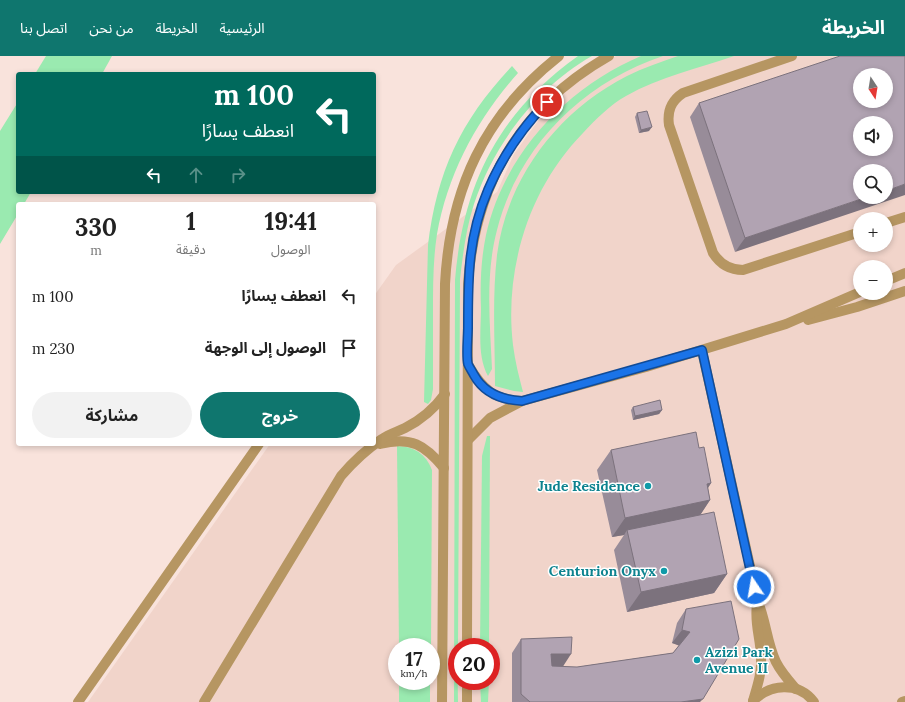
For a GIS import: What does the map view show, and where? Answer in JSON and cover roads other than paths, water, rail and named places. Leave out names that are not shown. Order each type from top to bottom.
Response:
[{"type":"street","points":[[442,702],[445,284],[446,259],[451,229],[462,188],[472,165],[496,122],[527,84],[559,56]]},
{"type":"street","points":[[467,638],[468,284],[469,260],[473,237],[479,214],[494,177],[509,149],[523,129],[538,111],[574,78],[609,56]]},
{"type":"street","points":[[792,56],[683,92],[676,97],[669,110],[668,125],[713,253],[722,264],[735,270],[743,270],[853,234]]},
{"type":"street","points":[[893,221],[905,217]]},
{"type":"street","points":[[893,278],[905,273]]},
{"type":"street","points":[[468,440],[490,418],[522,401],[702,350],[786,324],[834,313],[905,291]]},
{"type":"street","points":[[786,324],[853,295]]},
{"type":"street","points":[[702,350],[758,602],[776,662],[784,675],[796,689],[813,700],[822,702]]},
{"type":"street","points":[[468,364],[476,378],[488,391],[504,399],[522,401]]},
{"type":"street","points":[[376,443],[383,438],[413,424],[422,418],[445,394]]},
{"type":"street","points":[[376,445],[393,441],[409,441],[431,452],[444,468]]},
{"type":"street","points":[[78,702],[258,446]]},
{"type":"street","points":[[204,702],[334,486],[356,459],[373,446]]},
{"type":"street","points":[[752,702],[761,666],[761,650],[756,619],[758,602]]},
{"type":"street","points":[[752,702],[765,691],[773,688],[780,687],[796,689]]},
{"type":"street","points":[[467,690],[467,702]]},
{"type":"place","name":"Jude Residence","points":[[648,486]]},
{"type":"place","name":"Centurion Onyx","points":[[664,571]]},
{"type":"place","name":"Azizi Park Avenue II","points":[[697,660]]}]
